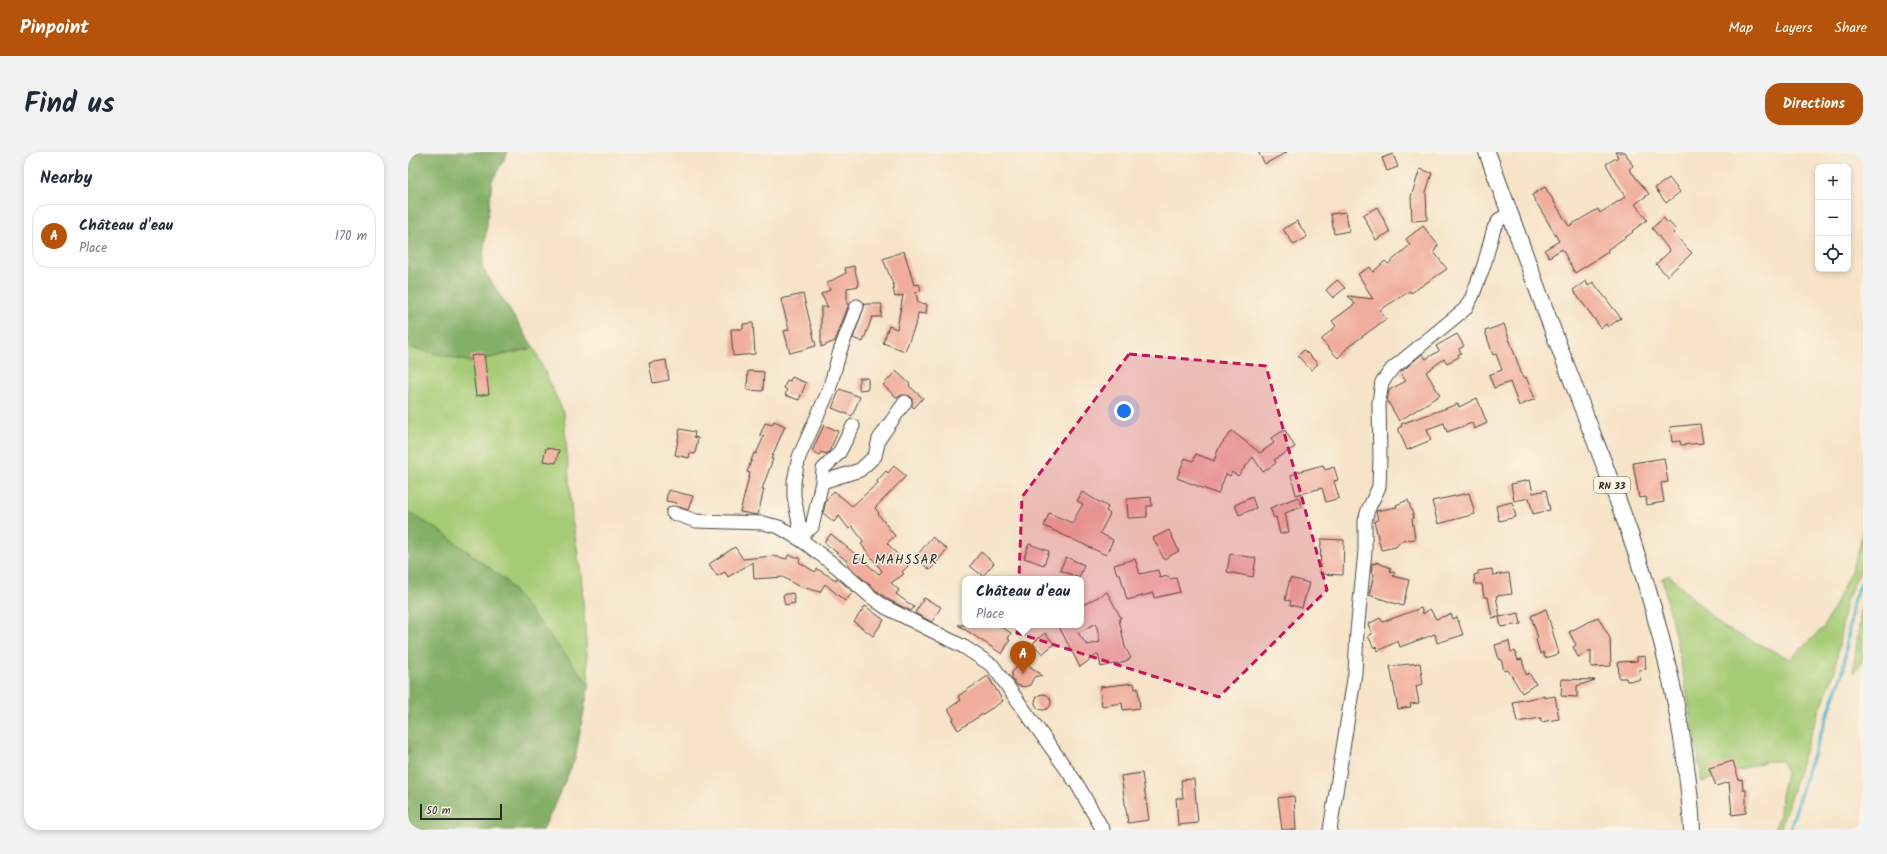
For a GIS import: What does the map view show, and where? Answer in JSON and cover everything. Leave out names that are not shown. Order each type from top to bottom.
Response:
[{"type":"main road","name":"RN 33","points":[[1488,152],[1618,502],[1645,581],[1661,638],[1682,739],[1689,783],[1692,830]]},
{"type":"street","points":[[1330,830],[1355,673],[1357,632],[1365,551],[1365,522],[1368,510],[1378,487],[1380,458],[1379,402],[1382,382],[1392,369],[1465,309],[1472,297],[1484,264],[1494,228],[1500,219],[1510,214]]},
{"type":"street","points":[[802,538],[794,496],[794,481],[799,457],[829,390],[840,351],[857,306]]},
{"type":"street","points":[[822,482],[860,470],[875,456],[879,440],[905,402]]},
{"type":"street","points":[[802,538],[812,527],[822,482],[823,468],[839,453],[853,426]]},
{"type":"street","points":[[673,514],[696,521],[763,523],[778,527],[802,538],[885,607],[964,647],[993,666],[1077,784],[1103,830]]},
{"type":"highlighted area","points":[[1129,354],[1266,366],[1327,590],[1219,697],[1017,633],[1022,497]]},
{"type":"green space","points":[[408,152],[508,152],[492,181],[482,267],[534,348],[471,362],[408,347]]},
{"type":"green space","points":[[408,347],[471,362],[534,348],[564,414],[572,518],[581,573],[589,684],[504,579],[440,531],[408,512]]},
{"type":"green space","points":[[408,512],[440,531],[504,579],[589,684],[575,759],[543,830],[408,830]]},
{"type":"green space","points":[[1863,527],[1863,564],[1846,601],[1835,670],[1810,736],[1780,830],[1774,830],[1780,815],[1781,795],[1786,773],[1782,761],[1767,761],[1702,782],[1694,731],[1674,629],[1662,578],[1669,575],[1723,627],[1790,659],[1824,627],[1851,571],[1859,549]]},
{"type":"green space","points":[[1863,600],[1863,661],[1853,673],[1862,602]]},
{"type":"building","points":[[1258,152],[1287,152],[1265,164]]},
{"type":"building","points":[[1615,152],[1625,152],[1633,166],[1629,169],[1649,194],[1635,204],[1647,220],[1607,250],[1608,252],[1575,273],[1562,249],[1549,257],[1544,250],[1559,241],[1532,195],[1545,187],[1569,226],[1598,209],[1600,213],[1625,197],[1606,164],[1618,157]]},
{"type":"building","points":[[1393,154],[1398,167],[1387,171],[1382,158]]},
{"type":"building","points":[[1420,169],[1432,173],[1426,192],[1427,220],[1412,221],[1411,197]]},
{"type":"building","points":[[1669,178],[1680,192],[1666,203],[1655,188]]},
{"type":"building","points":[[1377,207],[1390,232],[1376,240],[1363,215]]},
{"type":"building","points":[[1346,212],[1349,231],[1334,234],[1331,214]]},
{"type":"building","points":[[1664,218],[1667,223],[1669,222],[1676,230],[1673,233],[1692,253],[1667,276],[1656,264],[1670,251],[1652,228]]},
{"type":"building","points":[[1297,221],[1307,237],[1294,245],[1283,229]]},
{"type":"building","points":[[1423,226],[1438,245],[1434,252],[1447,269],[1411,293],[1410,291],[1380,310],[1386,319],[1348,347],[1338,358],[1321,340],[1336,326],[1332,321],[1355,304],[1348,296],[1373,299],[1358,274],[1370,267],[1373,272],[1385,261],[1388,264],[1410,245],[1406,239]]},
{"type":"building","points":[[904,251],[914,285],[919,284],[921,291],[916,292],[918,303],[927,304],[926,314],[918,313],[917,321],[905,351],[883,343],[889,326],[897,329],[903,295],[895,297],[893,289],[895,289],[883,259]]},
{"type":"building","points":[[854,266],[859,286],[847,288],[847,304],[849,304],[835,341],[821,347],[821,307],[828,307],[821,294],[830,290],[827,283],[846,273],[845,268]]},
{"type":"building","points":[[1337,280],[1345,288],[1333,298],[1326,290]]},
{"type":"building","points":[[1586,281],[1588,286],[1593,282],[1621,318],[1608,327],[1606,324],[1601,328],[1573,290]]},
{"type":"building","points":[[803,294],[816,346],[790,353],[784,331],[789,330],[781,299]]},
{"type":"building","points":[[865,304],[882,304],[881,317],[872,317],[863,342],[853,338]]},
{"type":"building","points":[[753,323],[755,354],[733,356],[731,329],[743,329],[743,324]]},
{"type":"building","points":[[1504,324],[1523,378],[1526,377],[1535,399],[1519,406],[1510,382],[1494,388],[1489,375],[1502,370],[1496,354],[1493,355],[1485,331]]},
{"type":"building","points":[[1457,334],[1464,346],[1459,349],[1461,353],[1458,355],[1459,357],[1447,363],[1444,359],[1426,372],[1440,395],[1399,421],[1387,400],[1389,390],[1406,381],[1400,373],[1422,354],[1426,359],[1439,351],[1436,346]]},
{"type":"building","points":[[1304,350],[1318,364],[1311,370],[1298,356]]},
{"type":"building","points":[[484,354],[489,394],[476,396],[471,356]]},
{"type":"building","points":[[666,360],[669,380],[653,383],[649,363]]},
{"type":"building","points":[[748,371],[764,372],[763,391],[747,390]]},
{"type":"building","points":[[896,371],[910,384],[909,386],[923,398],[914,408],[912,406],[912,399],[910,396],[902,395],[897,398],[883,385]]},
{"type":"building","points":[[792,377],[806,383],[799,400],[785,395],[787,390],[784,388],[787,380],[790,381]]},
{"type":"building","points":[[859,378],[868,378],[868,389],[859,390]]},
{"type":"building","points":[[840,389],[860,397],[852,416],[832,408]]},
{"type":"building","points":[[1477,398],[1487,423],[1474,429],[1472,423],[1447,432],[1444,423],[1427,429],[1431,440],[1407,450],[1398,428],[1402,426],[1401,424],[1458,404],[1459,407]]},
{"type":"building","points":[[774,421],[785,426],[771,459],[773,459],[762,489],[764,489],[758,515],[740,512],[750,473],[747,472],[754,453],[756,454],[764,436],[760,435],[765,423],[772,425]]},
{"type":"building","points":[[1700,424],[1703,443],[1681,445],[1680,441],[1672,442],[1670,427]]},
{"type":"building","points":[[824,425],[838,431],[829,452],[826,454],[821,452],[819,455],[812,451]]},
{"type":"building","points":[[680,429],[695,432],[694,437],[698,438],[695,454],[690,453],[689,458],[675,455]]},
{"type":"building","points":[[1285,430],[1295,447],[1274,460],[1276,463],[1263,472],[1253,457],[1238,476],[1232,472],[1230,476],[1226,474],[1218,494],[1177,478],[1185,458],[1193,461],[1196,454],[1214,461],[1219,447],[1232,431],[1260,453],[1274,443],[1271,438]]},
{"type":"building","points":[[546,448],[559,450],[556,463],[543,461]]},
{"type":"building","points":[[1664,458],[1668,482],[1661,483],[1664,502],[1647,505],[1646,497],[1639,498],[1633,463]]},
{"type":"building","points":[[1323,465],[1325,470],[1334,467],[1338,480],[1334,481],[1339,498],[1326,502],[1322,488],[1296,495],[1291,475]]},
{"type":"building","points":[[894,466],[906,476],[875,508],[895,536],[887,543],[908,566],[902,572],[904,574],[891,583],[899,590],[896,594],[914,607],[911,611],[889,600],[877,591],[848,566],[848,562],[824,542],[831,534],[879,574],[882,571],[861,544],[864,542],[852,526],[849,529],[839,516],[834,522],[823,513],[826,501],[834,491],[852,506],[878,483],[877,481],[886,471],[888,473]]},
{"type":"building","points":[[1530,480],[1533,493],[1546,490],[1550,510],[1533,514],[1529,498],[1514,501],[1511,484]]},
{"type":"building","points":[[668,490],[693,496],[688,510],[676,506],[677,503],[666,501]]},
{"type":"building","points":[[1082,492],[1108,507],[1106,511],[1110,514],[1100,533],[1113,540],[1106,555],[1044,526],[1049,513],[1072,523],[1083,504],[1077,501]]},
{"type":"building","points":[[1469,493],[1475,514],[1438,524],[1432,501]]},
{"type":"building","points":[[1151,497],[1152,506],[1147,506],[1147,517],[1128,518],[1127,499]]},
{"type":"building","points":[[1252,497],[1256,508],[1239,515],[1235,505]]},
{"type":"building","points":[[1298,497],[1302,507],[1285,513],[1289,532],[1280,534],[1276,517],[1274,518],[1270,508]]},
{"type":"building","points":[[1408,500],[1414,518],[1412,519],[1415,539],[1401,541],[1396,547],[1381,550],[1374,521],[1378,520],[1376,511],[1397,507],[1396,505]]},
{"type":"building","points":[[1512,502],[1516,517],[1499,521],[1496,506]]},
{"type":"building","points":[[1169,530],[1179,551],[1164,559],[1153,538]]},
{"type":"building","points":[[932,537],[947,549],[930,570],[915,558]]},
{"type":"building","points":[[1321,539],[1344,540],[1343,575],[1320,574]]},
{"type":"building","points":[[1029,544],[1049,551],[1044,565],[1024,558]]},
{"type":"building","points":[[735,547],[743,559],[773,556],[787,559],[788,555],[800,558],[799,562],[815,572],[817,569],[836,580],[837,578],[853,592],[845,601],[825,584],[820,592],[796,585],[783,577],[754,579],[753,562],[728,577],[725,572],[717,576],[709,564]]},
{"type":"building","points":[[981,552],[994,563],[983,576],[970,566]]},
{"type":"building","points":[[1230,554],[1256,558],[1253,577],[1227,572]]},
{"type":"building","points":[[1066,557],[1084,565],[1080,576],[1074,576],[1060,570]]},
{"type":"building","points":[[1135,559],[1140,574],[1158,570],[1160,578],[1168,576],[1170,579],[1176,578],[1180,592],[1154,598],[1153,593],[1127,600],[1120,574],[1117,574],[1114,565]]},
{"type":"building","points":[[1376,562],[1391,568],[1390,571],[1395,573],[1393,576],[1409,580],[1403,606],[1369,595],[1374,574],[1371,573],[1372,563],[1376,564]]},
{"type":"building","points":[[1492,569],[1493,575],[1509,573],[1512,594],[1496,596],[1500,617],[1519,613],[1521,624],[1501,627],[1499,617],[1492,618],[1488,597],[1484,597],[1482,584],[1475,584],[1474,575],[1478,574],[1478,571]]},
{"type":"building","points":[[1290,578],[1309,583],[1302,608],[1290,605],[1291,601],[1285,600]]},
{"type":"building","points":[[1107,592],[1121,618],[1119,619],[1125,647],[1131,658],[1118,665],[1118,663],[1101,667],[1098,654],[1080,667],[1060,628],[1084,628],[1084,604]],"holes":[[[1096,623],[1100,642],[1087,645],[1078,633]]]},
{"type":"building","points":[[793,593],[795,603],[785,605],[783,595]]},
{"type":"building","points":[[924,598],[941,607],[932,622],[915,613]]},
{"type":"building","points":[[865,606],[884,620],[873,636],[854,622]]},
{"type":"building","points":[[1421,608],[1423,614],[1430,609],[1436,619],[1451,614],[1453,619],[1457,617],[1463,635],[1437,643],[1435,634],[1400,647],[1398,641],[1378,651],[1376,646],[1374,648],[1368,636],[1372,634],[1368,624],[1380,618],[1383,622]]},
{"type":"building","points":[[1546,609],[1559,654],[1545,658],[1543,652],[1540,654],[1536,639],[1538,638],[1531,616]]},
{"type":"building","points":[[1598,617],[1610,638],[1611,666],[1591,667],[1591,650],[1578,657],[1573,647],[1576,645],[1569,632]]},
{"type":"building","points":[[963,628],[1003,628],[1011,633],[1008,639],[1010,640],[1002,654]]},
{"type":"building","points":[[1045,633],[1054,644],[1042,654],[1033,643]]},
{"type":"building","points":[[1509,641],[1511,652],[1515,651],[1518,660],[1522,659],[1526,675],[1529,673],[1536,684],[1522,693],[1508,670],[1504,671],[1495,645]]},
{"type":"building","points":[[1645,656],[1646,669],[1639,670],[1640,680],[1627,681],[1626,678],[1619,678],[1618,662],[1637,661],[1637,657]]},
{"type":"building","points":[[1420,663],[1423,684],[1416,686],[1419,703],[1410,704],[1411,707],[1398,709],[1390,666]]},
{"type":"building","points":[[1020,664],[1028,665],[1042,675],[1034,677],[1030,685],[1024,687],[1017,685],[1012,679],[1012,672]]},
{"type":"building","points":[[988,676],[1003,701],[958,730],[948,709],[961,700],[958,696]]},
{"type":"building","points":[[1562,679],[1595,680],[1577,686],[1577,697],[1561,696]]},
{"type":"building","points":[[1134,683],[1135,689],[1138,688],[1140,708],[1123,710],[1122,703],[1102,706],[1100,687]]},
{"type":"building","points":[[1043,694],[1050,699],[1051,702],[1046,709],[1043,710],[1036,705],[1035,702],[1040,695]]},
{"type":"building","points":[[1544,696],[1544,698],[1555,696],[1559,719],[1541,722],[1541,718],[1517,722],[1513,702]]},
{"type":"building","points":[[1733,761],[1739,780],[1742,779],[1743,790],[1746,790],[1746,813],[1732,815],[1729,782],[1716,786],[1709,768]]},
{"type":"building","points":[[1142,773],[1149,820],[1128,823],[1121,776]]},
{"type":"building","points":[[1194,779],[1198,823],[1178,825],[1176,798],[1183,798],[1181,780]]},
{"type":"building","points":[[1294,796],[1296,830],[1282,830],[1278,798]]},
{"type":"waterway","points":[[1790,830],[1807,772],[1843,672],[1853,601],[1863,580]]},
{"type":"place","name":"Château d'eau","points":[[1023,674]]},
{"type":"district","name":"EL MAHSSAR","points":[[895,559]]}]
